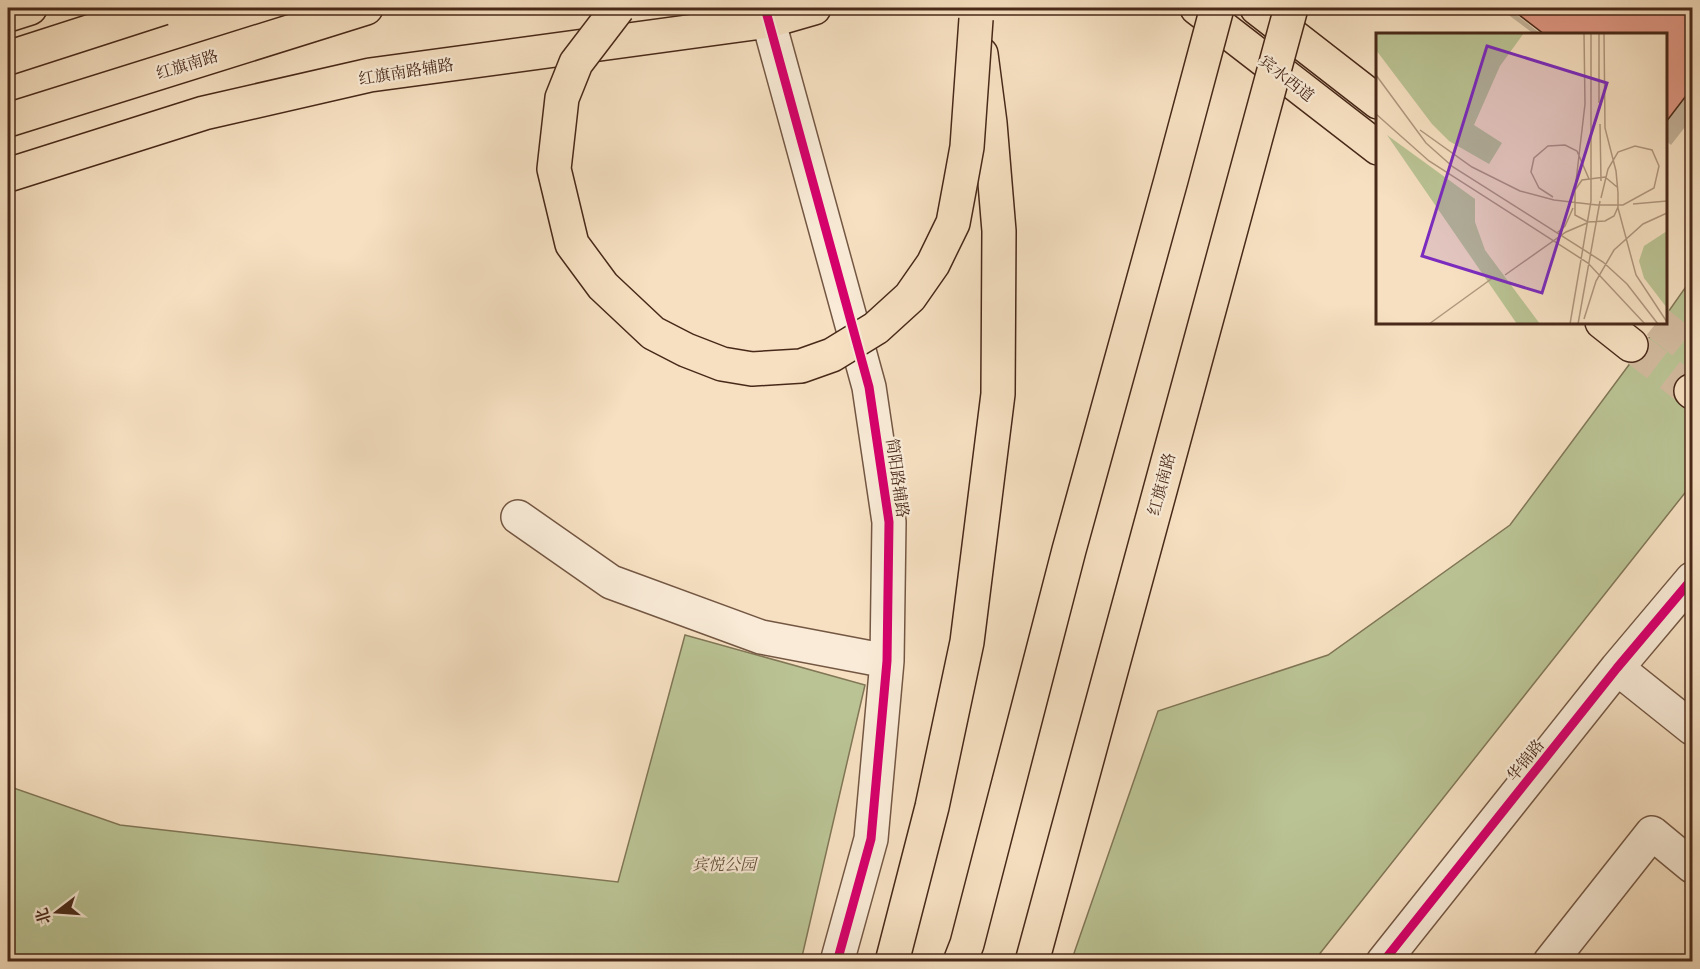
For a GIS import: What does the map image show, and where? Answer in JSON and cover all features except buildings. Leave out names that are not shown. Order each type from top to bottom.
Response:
[{"type":"main road","points":[[8,15],[30,8]]},
{"type":"main road","points":[[8,58],[163,8]]},
{"type":"main road","name":"红旗南路","points":[[8,120],[366,8]]},
{"type":"main road","points":[[618,8],[576,63],[562,98],[554,169],[572,244],[603,286],[653,333],[686,350],[722,364],[752,369],[801,366],[832,355],[876,328],[910,297],[933,264],[953,223],[967,147],[975,13]]},
{"type":"main road","name":"红旗南路辅路","points":[[8,175],[204,113],[370,75],[813,8]]},
{"type":"main road","name":"宾水西道","points":[[1197,8],[1376,147]]},
{"type":"main road","points":[[960,962],[968,944],[1068,549],[1172,180],[1217,8]]},
{"type":"main road","points":[[1257,8],[1376,101]]},
{"type":"main road","name":"红旗南路","points":[[1032,962],[1291,8]]},
{"type":"main road","points":[[892,962],[932,807],[967,642],[998,394],[999,231],[990,123],[975,13]]},
{"type":"main road","points":[[1605,324],[1631,345]]},
{"type":"street","name":"简阳路辅路","points":[[767,14],[869,387],[889,522],[887,661],[871,839],[837,962]]},
{"type":"street","points":[[518,517],[611,582],[761,637],[887,661]]},
{"type":"street","name":"华锦路","points":[[1383,962],[1617,668],[1692,579]]},
{"type":"street","points":[[1617,668],[1692,728]]},
{"type":"street","points":[[1550,962],[1652,833],[1692,866]]},
{"type":"green space","points":[[1692,278],[1692,484],[1314,961],[1071,962],[1158,711],[1328,655],[1510,525],[1659,324],[1667,324],[1667,314]]},
{"type":"green space","name":"宾悦公园","points":[[685,635],[865,685],[801,961],[8,961],[8,786],[120,825],[618,882]]},
{"type":"tunnel","points":[[1660,324],[1692,350]]},
{"type":"tunnel","points":[[1631,345],[1691,391]]},
{"type":"cycle path","points":[[765,8],[869,387],[889,522],[887,661],[871,839],[837,962]]},
{"type":"cycle path","points":[[1383,962],[1617,668],[1692,579]]}]
